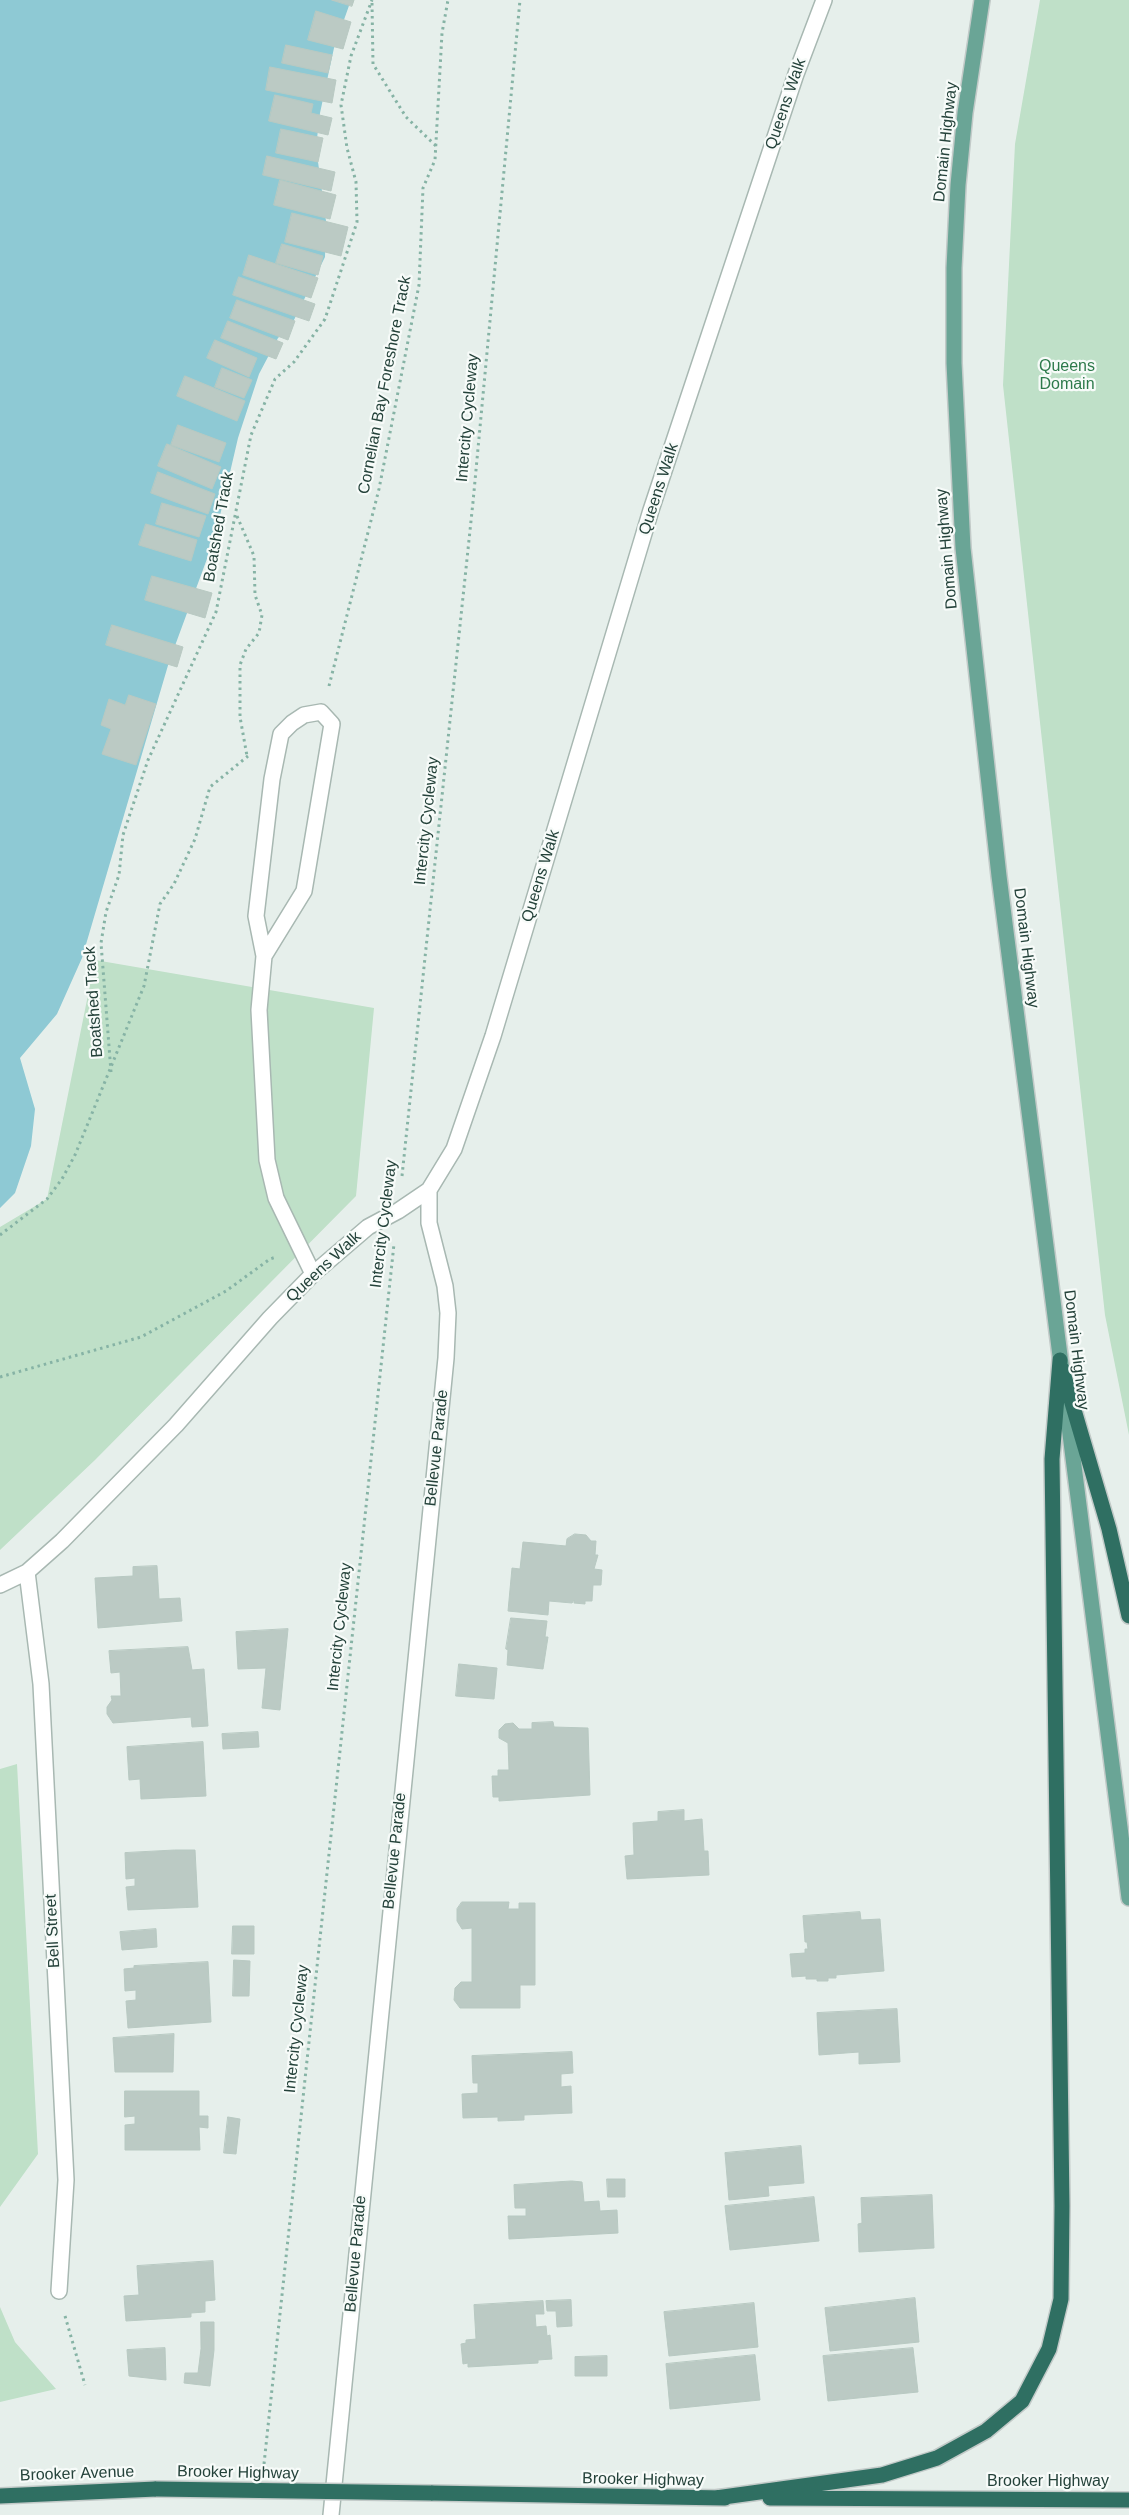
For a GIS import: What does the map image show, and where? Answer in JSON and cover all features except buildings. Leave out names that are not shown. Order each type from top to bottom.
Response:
[{"type":"highway","points":[[1060,1360],[1109,1529],[1129,1616]]},
{"type":"highway","points":[[716,2498],[882,2475],[937,2458],[986,2431],[1022,2401],[1049,2349],[1061,2299],[1062,2206],[1052,1458],[1060,1360]]},
{"type":"highway","name":"Brooker Highway","points":[[156,2488],[716,2498],[1129,2500]]},
{"type":"highway","name":"Brooker Avenue","points":[[0,2496],[156,2488]]},
{"type":"main road","name":"Domain Highway","points":[[982,0],[965,113],[958,185],[954,268],[954,363],[963,548],[998,866],[1129,1898]]},
{"type":"street","name":"Queens Walk","points":[[0,1585],[27,1572],[62,1541],[176,1425],[270,1318],[313,1274],[368,1227],[398,1211],[429,1190],[454,1149],[493,1036],[651,510],[796,74],[824,0]]},
{"type":"street","points":[[264,956],[304,891],[332,724],[322,712],[304,715],[292,722],[281,734],[272,779],[256,916],[264,956],[259,1010],[267,1160],[276,1198],[313,1274]]},
{"type":"street","name":"Bellevue Parade","points":[[331,2515],[384,1962],[446,1358],[448,1313],[445,1286],[429,1223],[429,1190]]},
{"type":"street","name":"Bell Street","points":[[27,1572],[41,1684],[66,2180],[58,2291]]},
{"type":"path","points":[[372,0],[373,64],[406,117],[436,146]]},
{"type":"path","name":"Boatshed Track","points":[[111,1072],[101,943],[106,912],[119,875],[123,835],[148,760],[216,612],[236,515],[242,470],[251,435],[275,379],[294,362],[325,319],[357,222],[356,182],[347,148],[341,105],[351,56],[372,0]]},
{"type":"path","name":"Cornelian Bay Foreshore Track","points":[[322,712],[346,626],[383,469],[419,286],[423,188],[435,160],[442,34],[448,0]]},
{"type":"path","name":"Intercity Cycleway","points":[[266,2450],[474,492],[520,0]]},
{"type":"path","points":[[236,515],[254,556],[255,595],[262,615],[258,633],[246,649],[240,665],[240,717],[247,756]]},
{"type":"path","points":[[0,1236],[47,1199],[62,1179],[111,1072],[144,986],[160,904],[174,884],[195,839],[210,787],[267,740],[281,734]]},
{"type":"path","points":[[0,1377],[141,1337],[226,1292],[270,1259],[303,1251]]},
{"type":"path","points":[[58,2291],[85,2386]]},
{"type":"green space","name":"Queens Domain","points":[[1040,0],[1129,0],[1129,1435],[1105,1315],[1003,385],[1015,144]]},
{"type":"green space","points":[[95,960],[374,1008],[356,1196],[95,1460],[0,1550],[0,1227],[47,1199]]},
{"type":"green space","points":[[17,1764],[38,2154],[0,2207],[0,1769]]},
{"type":"green space","points":[[0,2307],[15,2342],[56,2389],[0,2402]]},
{"type":"water","points":[[0,0],[351,0],[334,48],[320,113],[316,147],[326,221],[325,257],[292,324],[278,338],[259,374],[238,438],[215,537],[169,662],[82,958],[57,1014],[20,1058],[35,1109],[31,1146],[15,1193],[0,1208]]}]
